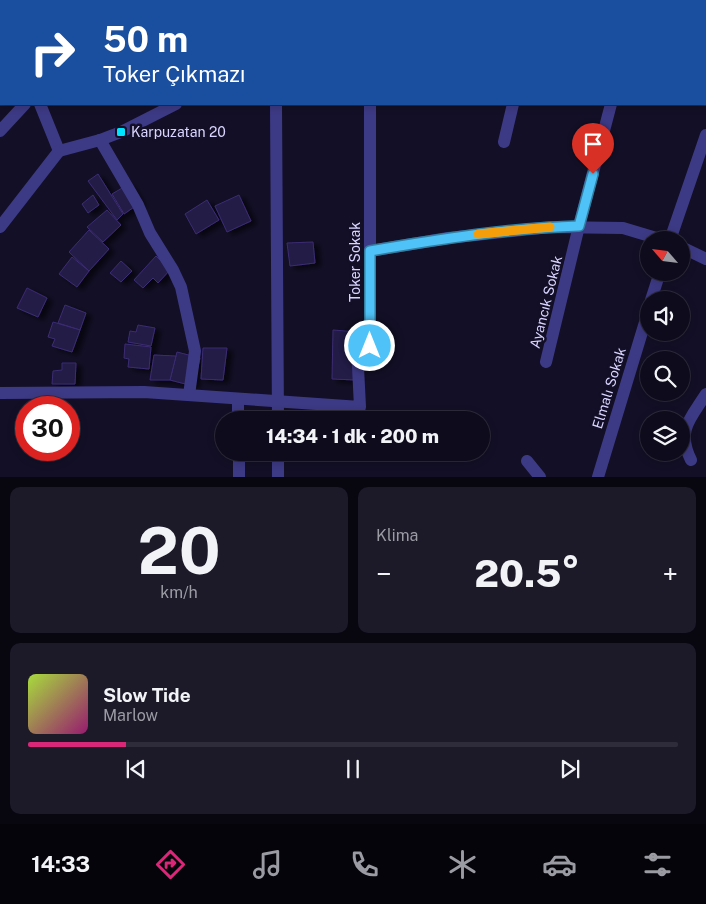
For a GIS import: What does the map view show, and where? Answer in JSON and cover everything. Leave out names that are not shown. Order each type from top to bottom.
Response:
[{"type":"street","points":[[0,131],[23,105]]},
{"type":"street","points":[[40,105],[59,151]]},
{"type":"street","points":[[0,227],[59,151],[100,140],[143,122],[174,105]]},
{"type":"street","points":[[276,105],[278,411]]},
{"type":"street","name":"Toker Sokak","points":[[278,402],[360,408],[357,347],[370,346],[370,105]]},
{"type":"street","points":[[504,142],[514,105]]},
{"type":"street","name":"Ayancık Sokak","points":[[546,362],[579,226],[612,105]]},
{"type":"street","points":[[673,231],[706,135]]},
{"type":"street","points":[[100,140],[138,205],[150,234],[173,270],[181,287],[195,351],[189,396]]},
{"type":"street","points":[[370,251],[502,231],[579,226],[623,228],[640,233]]},
{"type":"street","points":[[690,252],[706,259]]},
{"type":"street","name":"Elmalı Sokak","points":[[598,476],[640,338]]},
{"type":"street","points":[[0,393],[144,392],[278,402]]},
{"type":"street","points":[[691,460],[685,443],[686,427],[691,414],[706,394]]},
{"type":"street","points":[[238,399],[238,411]]},
{"type":"street","points":[[239,461],[239,476]]},
{"type":"street","points":[[278,461],[278,476]]},
{"type":"street","points":[[528,461],[540,476]]},
{"type":"building","points":[[98,174],[123,214],[117,220],[88,181]]},
{"type":"building","points":[[129,184],[140,203],[124,214],[112,194]]},
{"type":"building","points":[[93,195],[99,205],[88,213],[82,204]]},
{"type":"building","points":[[239,195],[251,221],[227,232],[215,206]]},
{"type":"building","points":[[207,200],[219,220],[196,234],[185,214]]},
{"type":"building","points":[[107,210],[121,225],[103,242],[87,227]]},
{"type":"building","points":[[89,230],[109,249],[89,271],[69,252]]},
{"type":"building","points":[[313,242],[315,263],[290,266],[287,243]]},
{"type":"building","points":[[156,256],[170,270],[158,283],[153,278],[143,288],[134,280]]},
{"type":"building","points":[[72,257],[89,271],[77,287],[59,274]]},
{"type":"building","points":[[121,261],[132,271],[121,282],[110,273]]},
{"type":"building","points":[[27,288],[47,298],[38,317],[17,308]]},
{"type":"building","points":[[65,305],[86,313],[80,330],[58,323]]},
{"type":"building","points":[[53,322],[80,330],[72,352],[52,346],[55,339],[48,337]]},
{"type":"building","points":[[138,325],[155,328],[151,346],[128,342],[130,331],[136,332]]},
{"type":"building","points":[[333,330],[358,332],[356,380],[332,379]]},
{"type":"building","points":[[125,344],[151,347],[149,369],[128,367],[129,359],[124,358]]},
{"type":"building","points":[[203,348],[227,348],[223,380],[201,379]]},
{"type":"building","points":[[177,352],[200,358],[193,386],[170,380]]},
{"type":"building","points":[[154,355],[176,356],[170,380],[150,380]]},
{"type":"building","points":[[62,363],[76,363],[75,384],[52,384],[53,371],[62,370]]},
{"type":"slow traffic","points":[[478,234],[550,227]]},
{"type":"place","name":"Karpuzatan 20","points":[[121,132]]},
{"type":"route","points":[[370,346],[370,251],[502,231],[579,226],[593,174]]}]
